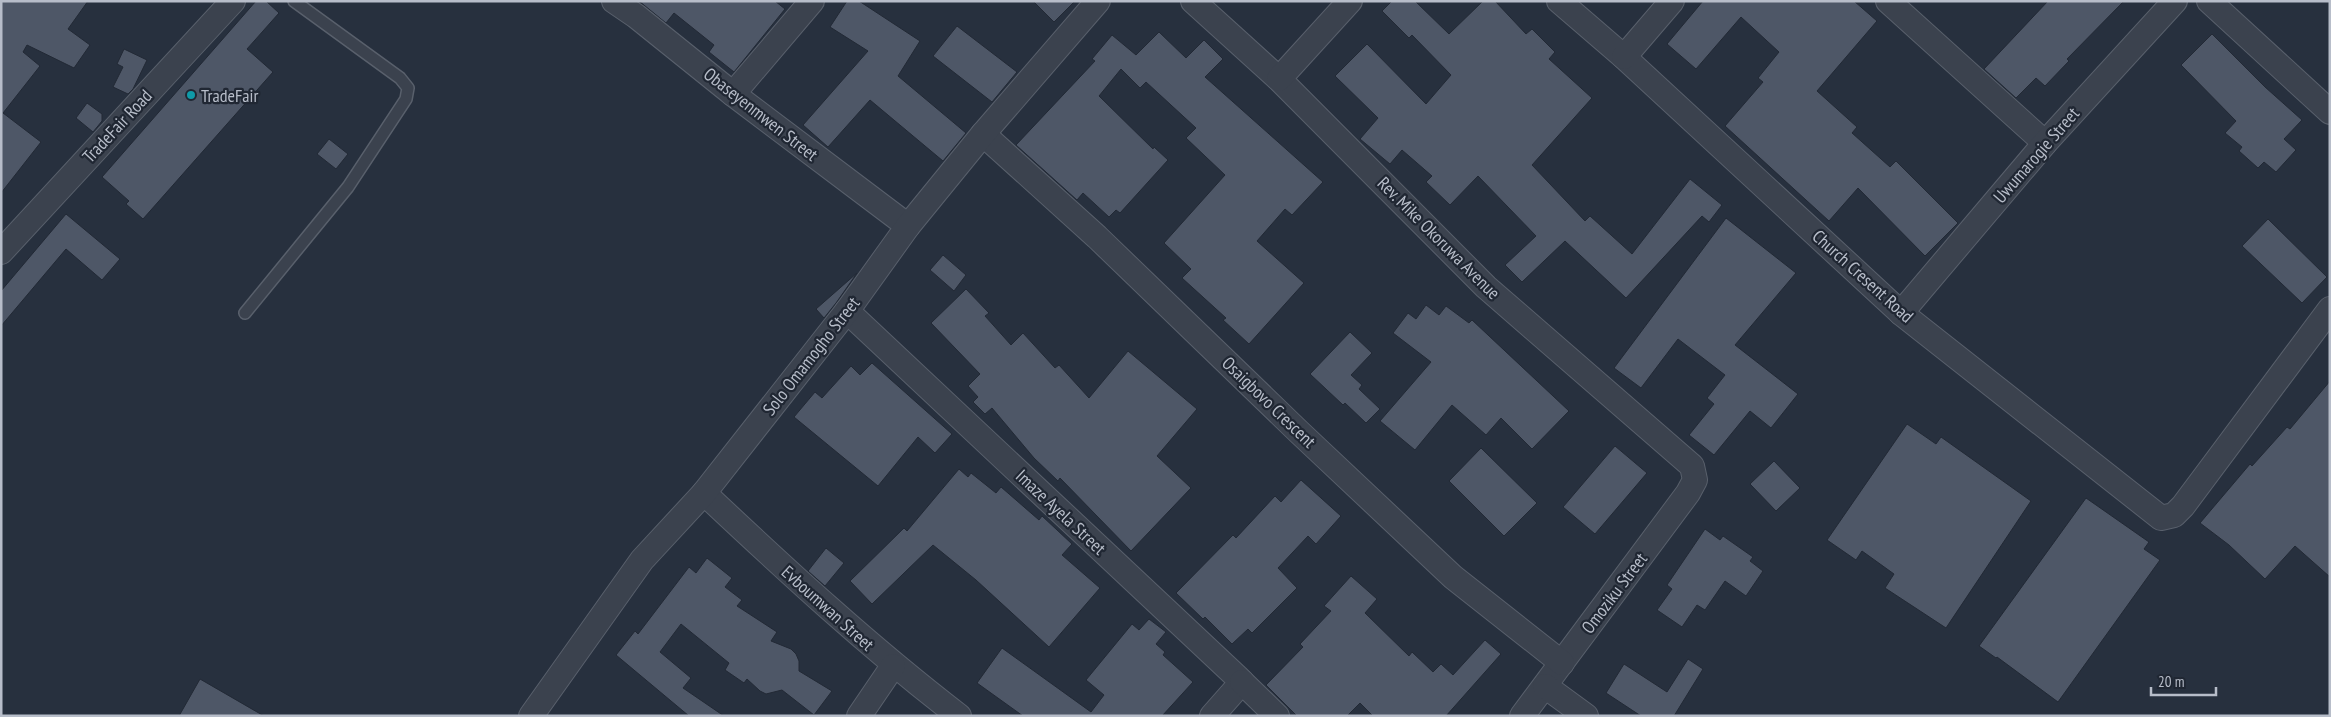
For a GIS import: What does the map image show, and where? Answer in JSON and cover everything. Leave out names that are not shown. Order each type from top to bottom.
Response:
[{"type":"street","name":"TradeFair Road","points":[[1,252],[233,1]]},
{"type":"street","name":"Obaseyenmwen Street","points":[[614,1],[636,16],[733,94],[908,226]]},
{"type":"street","points":[[733,94],[812,1]]},
{"type":"street","name":"Solo Omamogho Street","points":[[531,716],[642,560],[704,493],[847,311],[908,226],[983,134],[1098,1]]},
{"type":"street","name":"Rev. Mike Okoruwa Avenue","points":[[1193,1],[1279,79],[1486,287],[1692,466]]},
{"type":"street","points":[[1279,79],[1350,1]]},
{"type":"street","name":"Church Cresent Road","points":[[1559,1],[1624,57],[1901,313],[2161,518],[2174,515],[2183,506],[2330,309]]},
{"type":"street","points":[[1624,57],[1672,1]]},
{"type":"street","points":[[1888,1],[2045,142]]},
{"type":"street","name":"Uwumarogie Street","points":[[1901,313],[2045,142],[2175,1]]},
{"type":"street","points":[[2209,1],[2330,112]]},
{"type":"street","name":"Osaigbovo Crescent","points":[[983,134],[1097,237],[1454,577],[1562,663]]},
{"type":"street","name":"Imaze Ayela Street","points":[[847,311],[1277,716]]},
{"type":"street","name":"Omoziku Street","points":[[1522,716],[1688,494],[1694,480],[1692,466]]},
{"type":"street","name":"Evboumwan Street","points":[[704,493],[793,577],[893,666],[959,716]]},
{"type":"street","points":[[858,716],[893,666]]},
{"type":"street","points":[[1212,716],[1242,682]]},
{"type":"street","points":[[1544,686],[1586,716]]},
{"type":"lane","points":[[245,313],[348,187],[406,99],[408,88],[400,78],[294,1]]},
{"type":"building","points":[[1,1],[88,1],[68,29],[90,45],[74,68],[27,45],[23,52],[40,66],[3,113],[41,142],[1,193]]},
{"type":"building","points":[[256,1],[266,1],[279,13],[247,49],[273,72],[143,219],[126,204],[129,201],[102,177]]},
{"type":"building","points":[[639,1],[775,1],[785,9],[734,72],[709,52],[714,45],[674,13],[666,23]]},
{"type":"building","points":[[847,1],[859,1],[920,41],[898,76],[966,133],[943,161],[870,100],[828,147],[803,125],[868,51],[830,27]]},
{"type":"building","points":[[1033,1],[1075,1],[1054,22]]},
{"type":"building","points":[[1392,1],[1415,1],[1449,34],[1483,1],[1495,1],[1526,34],[1532,29],[1555,52],[1549,59],[1592,98],[1532,165],[1585,221],[1590,216],[1632,254],[1690,179],[1722,205],[1709,222],[1702,216],[1626,298],[1565,241],[1522,282],[1505,265],[1536,236],[1478,176],[1450,205],[1426,182],[1432,176],[1402,150],[1390,164],[1360,139],[1378,118],[1335,76],[1367,44],[1426,104],[1451,75],[1412,35],[1409,38],[1382,11]]},
{"type":"building","points":[[1703,1],[1854,1],[1877,21],[1817,91],[1857,127],[1852,133],[1890,167],[1896,161],[1958,223],[1925,256],[1858,188],[1829,221],[1725,126],[1763,82],[1758,78],[1779,52],[1741,17],[1696,69],[1667,44]]},
{"type":"building","points":[[2048,1],[2124,1],[2067,59],[2069,61],[2045,86],[2036,78],[2016,98],[1984,69]]},
{"type":"building","points":[[957,26],[1017,72],[992,102],[933,56]]},
{"type":"building","points":[[1159,32],[1186,58],[1204,40],[1223,59],[1205,77],[1323,182],[1292,215],[1285,209],[1257,241],[1304,283],[1249,344],[1223,320],[1226,318],[1182,278],[1191,269],[1164,243],[1225,175],[1186,138],[1196,128],[1146,82],[1140,88],[1121,69],[1099,96],[1153,149],[1154,147],[1168,160],[1120,213],[1116,210],[1109,217],[1083,193],[1077,200],[1016,145],[1095,61],[1092,59],[1112,35],[1136,55]]},
{"type":"building","points":[[2212,34],[2265,87],[2302,120],[2284,139],[2296,150],[2276,172],[2264,162],[2258,168],[2239,151],[2242,147],[2225,133],[2236,121],[2181,65]]},
{"type":"building","points":[[124,49],[147,60],[133,89],[128,94],[113,87],[123,67],[117,64]]},
{"type":"building","points":[[87,103],[102,114],[102,121],[93,132],[76,118]]},
{"type":"building","points":[[329,139],[348,154],[336,169],[317,154]]},
{"type":"building","points":[[66,214],[120,259],[102,280],[66,249],[1,326],[1,291]]},
{"type":"building","points":[[1726,218],[1796,273],[1735,345],[1798,394],[1771,428],[1750,411],[1714,455],[1689,435],[1714,404],[1707,398],[1725,375],[1678,339],[1641,388],[1614,368]]},
{"type":"building","points":[[2268,219],[2327,277],[2302,303],[2242,246]]},
{"type":"building","points":[[943,255],[966,275],[954,291],[930,270]]},
{"type":"building","points":[[857,273],[836,303],[824,318],[816,309]]},
{"type":"building","points":[[966,289],[989,313],[985,316],[1011,345],[1023,333],[1055,368],[1059,365],[1089,398],[1128,351],[1197,409],[1157,456],[1191,488],[1131,551],[1060,478],[1058,481],[1034,458],[992,408],[985,414],[973,402],[978,397],[968,386],[980,374],[931,323]]},
{"type":"building","points":[[1426,305],[1439,315],[1446,306],[1469,323],[1472,320],[1569,411],[1532,449],[1501,418],[1486,435],[1452,405],[1415,450],[1380,421],[1431,362],[1393,333],[1408,313],[1416,319]]},
{"type":"building","points":[[1350,332],[1372,353],[1351,375],[1362,385],[1359,389],[1380,409],[1366,423],[1345,403],[1343,405],[1310,374]]},
{"type":"building","points":[[872,363],[952,434],[935,453],[918,437],[878,486],[794,417],[815,392],[822,398],[851,366],[860,375]]},
{"type":"building","points":[[2330,381],[2330,577],[2295,546],[2265,579],[2229,545],[2200,523],[2250,464],[2252,466],[2287,427],[2290,429]]},
{"type":"building","points":[[1907,424],[1936,444],[1941,437],[2031,501],[1946,628],[1885,588],[1894,574],[1862,551],[1856,560],[1827,540]]},
{"type":"building","points":[[1615,446],[1647,473],[1595,534],[1563,507]]},
{"type":"building","points":[[1481,448],[1537,503],[1504,536],[1449,481]]},
{"type":"building","points":[[1774,461],[1800,488],[1776,511],[1750,484]]},
{"type":"building","points":[[959,469],[968,477],[971,473],[996,493],[1001,487],[1039,520],[1042,516],[1072,544],[1062,555],[1100,588],[1049,647],[976,580],[933,545],[872,604],[850,581],[904,528],[907,531]]},
{"type":"building","points":[[1301,480],[1341,516],[1316,544],[1308,536],[1278,568],[1297,588],[1252,633],[1248,629],[1232,644],[1205,617],[1203,619],[1176,593],[1233,535],[1236,538],[1275,496],[1281,502]]},
{"type":"building","points":[[2086,498],[2149,542],[2144,549],[2160,560],[2058,702],[1979,646]]},
{"type":"building","points":[[1705,529],[1720,540],[1723,536],[1753,557],[1750,561],[1763,571],[1746,596],[1725,581],[1705,610],[1697,605],[1682,627],[1657,610],[1672,589],[1667,585]]},
{"type":"building","points":[[826,548],[844,563],[825,586],[808,571]]},
{"type":"building","points":[[707,558],[732,578],[725,587],[742,600],[737,606],[777,632],[771,641],[791,649],[799,661],[799,671],[832,691],[814,715],[782,690],[766,694],[747,679],[744,683],[725,670],[729,663],[681,624],[660,652],[691,678],[683,688],[724,716],[689,716],[616,655],[635,631],[638,634],[689,567],[696,573]]},
{"type":"building","points":[[1351,576],[1377,599],[1365,613],[1409,656],[1412,652],[1433,672],[1441,664],[1453,675],[1485,640],[1501,654],[1446,716],[1373,716],[1360,703],[1347,716],[1297,716],[1266,685],[1303,647],[1300,644],[1331,611],[1324,606]]},
{"type":"building","points":[[1149,619],[1166,632],[1156,644],[1165,652],[1163,655],[1193,682],[1162,716],[1023,716],[977,683],[1002,648],[1091,712],[1104,695],[1086,680],[1132,624],[1139,630]]},
{"type":"building","points":[[1688,659],[1703,669],[1674,716],[1641,716],[1606,693],[1624,664],[1667,692]]},
{"type":"building","points":[[200,679],[264,716],[179,716]]},
{"type":"place","name":"TradeFair","points":[[191,95]]}]
